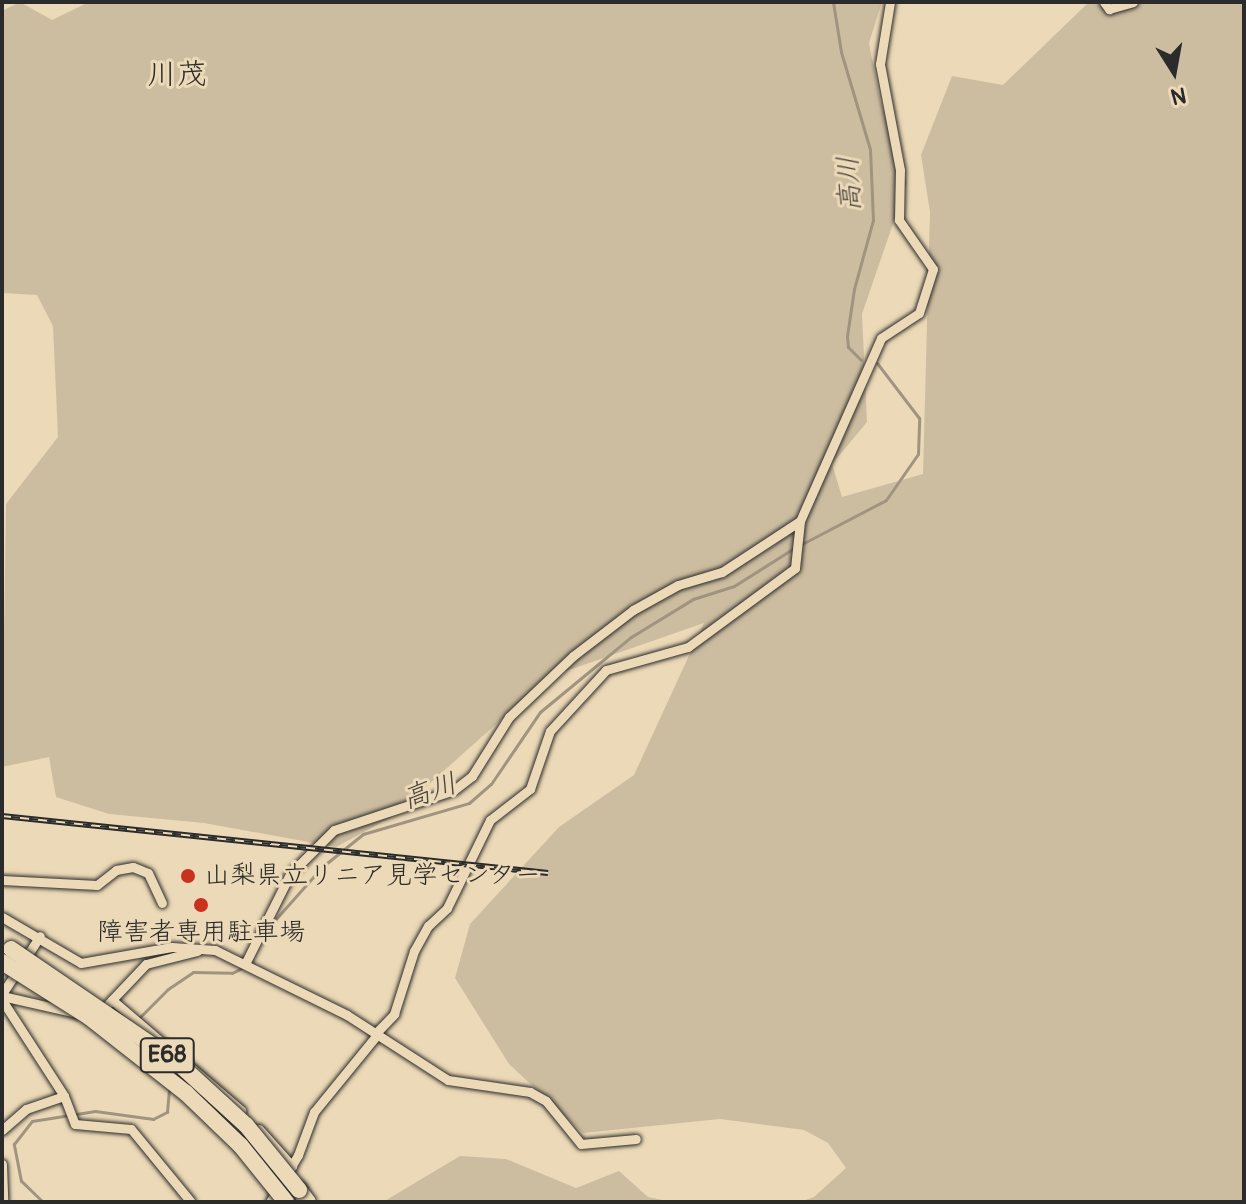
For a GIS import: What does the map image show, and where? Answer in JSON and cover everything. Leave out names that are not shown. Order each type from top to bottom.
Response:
[{"type":"highway","name":"E68","points":[[5,952],[178,1063],[246,1125],[303,1196]]},
{"type":"highway","name":"E68","points":[[5,952],[186,1093],[241,1146],[286,1202]]},
{"type":"street","points":[[270,1202],[292,1166],[321,1101],[394,1014],[414,951],[428,926],[447,908],[490,820],[530,789],[550,731],[606,670],[688,647],[795,568],[800,521],[881,338],[919,313],[933,269],[899,220],[900,170],[880,64],[890,2]]},
{"type":"street","points":[[1104,2],[1109,9],[1133,2]]},
{"type":"street","points":[[246,962],[290,874],[334,830],[454,790],[472,776],[509,717],[573,656],[659,595],[722,572],[800,521]]},
{"type":"street","points":[[2,880],[97,885],[116,870],[133,867],[148,873],[162,903]]},
{"type":"street","points":[[2,917],[40,936],[81,963],[172,947],[215,950],[246,962],[376,1035],[448,1080],[530,1092],[546,1101],[581,1144],[636,1139]]},
{"type":"street","points":[[2,997],[40,936]]},
{"type":"street","points":[[2,997],[78,1013],[98,1011],[146,964],[215,950]]},
{"type":"street","points":[[2,997],[65,1098],[75,1124],[131,1129],[191,1202]]},
{"type":"street","points":[[112,1000],[229,1098],[292,1166]]},
{"type":"street","points":[[2,1130],[26,1109],[65,1098]]},
{"type":"street","points":[[2,1164],[3,1202]]},
{"type":"shaded area","points":[[20,2],[52,20],[89,2],[882,2],[869,43],[880,100],[907,183],[862,314],[867,422],[832,464],[842,497],[923,474],[930,212],[921,155],[952,76],[1003,85],[1089,2],[1244,2],[1244,1202],[800,1202],[814,1197],[846,1168],[828,1143],[804,1130],[720,1119],[583,1133],[509,1064],[455,978],[470,924],[559,827],[634,775],[704,623],[549,677],[392,817],[336,847],[204,823],[109,814],[56,797],[49,757],[2,767],[6,504],[58,437],[53,326],[37,295],[2,293],[2,11]]},
{"type":"shaded area","points":[[460,1156],[506,1159],[576,1188],[619,1171],[648,1197],[672,1202],[383,1202]]},
{"type":"waterway","name":"高川","points":[[833,2],[841,52],[870,149],[873,220],[854,289],[847,336],[848,347],[861,360]]},
{"type":"waterway","name":"高川","points":[[800,545],[886,500],[918,454],[919,418],[877,363]]},
{"type":"waterway","name":"高川","points":[[266,930],[322,867],[363,834],[469,803],[491,784],[540,712],[631,637],[693,599],[734,586],[794,548]]},
{"type":"waterway","name":"高川","points":[[139,1018],[168,989],[193,972],[232,973],[244,967]]},
{"type":"waterway","name":"高川","points":[[43,1202],[21,1181],[14,1144],[32,1121],[95,1111],[153,1119],[167,1112],[169,1089]]},
{"type":"railway","points":[[2,816],[548,873]]},
{"type":"place","name":"山梨県立リニア見学センター","points":[[188,876]]},
{"type":"place","name":"障害者専用駐車場","points":[[201,905]]},
{"type":"district","name":"川茂","points":[[177,75]]}]
